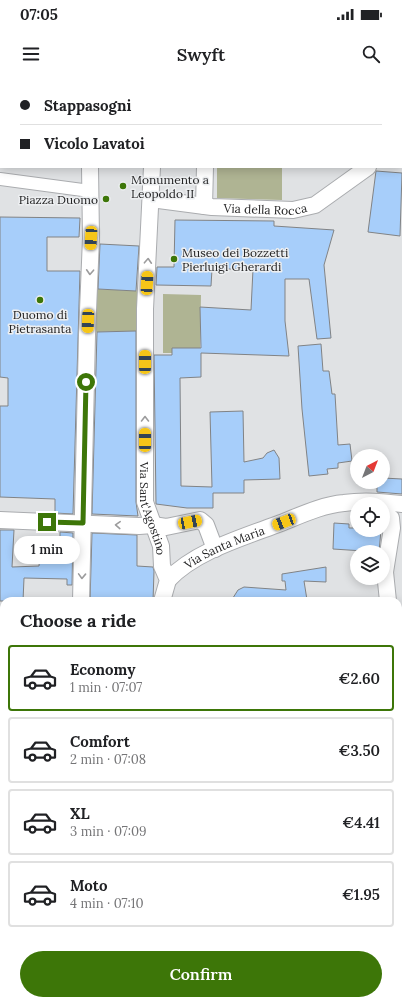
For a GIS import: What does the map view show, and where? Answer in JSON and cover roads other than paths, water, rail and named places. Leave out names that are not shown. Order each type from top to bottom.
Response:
[{"type":"street","points":[[81,597],[87,335],[91,238],[90,168]]},
{"type":"street","name":"Via Sant'Agostino","points":[[152,168],[145,310],[145,502],[161,546],[162,566],[168,580]]},
{"type":"street","points":[[204,206],[205,168]]},
{"type":"street","name":"Via della Rocca","points":[[151,199],[204,206],[293,210],[315,205],[367,168]]},
{"type":"street","points":[[0,179],[90,191]]},
{"type":"street","name":"Via Santa Maria","points":[[390,503],[402,504]]},
{"type":"street","name":"Via Santa Maria","points":[[168,580],[177,570],[215,549],[321,508],[350,506]]},
{"type":"street","points":[[388,597],[386,572],[392,528],[390,517]]},
{"type":"street","points":[[0,520],[139,526],[153,525],[166,527],[200,520],[206,525],[215,549]]},
{"type":"street","points":[[163,597],[168,580]]},
{"type":"place","name":"Monumento a Leopoldo II","points":[[123,186]]},
{"type":"place","name":"Piazza Duomo","points":[[106,199]]},
{"type":"place","name":"Museo dei Bozzetti Pierluigi Gherardi","points":[[174,259]]},
{"type":"place","name":"Duomo di Pietrasanta","points":[[40,300]]}]
